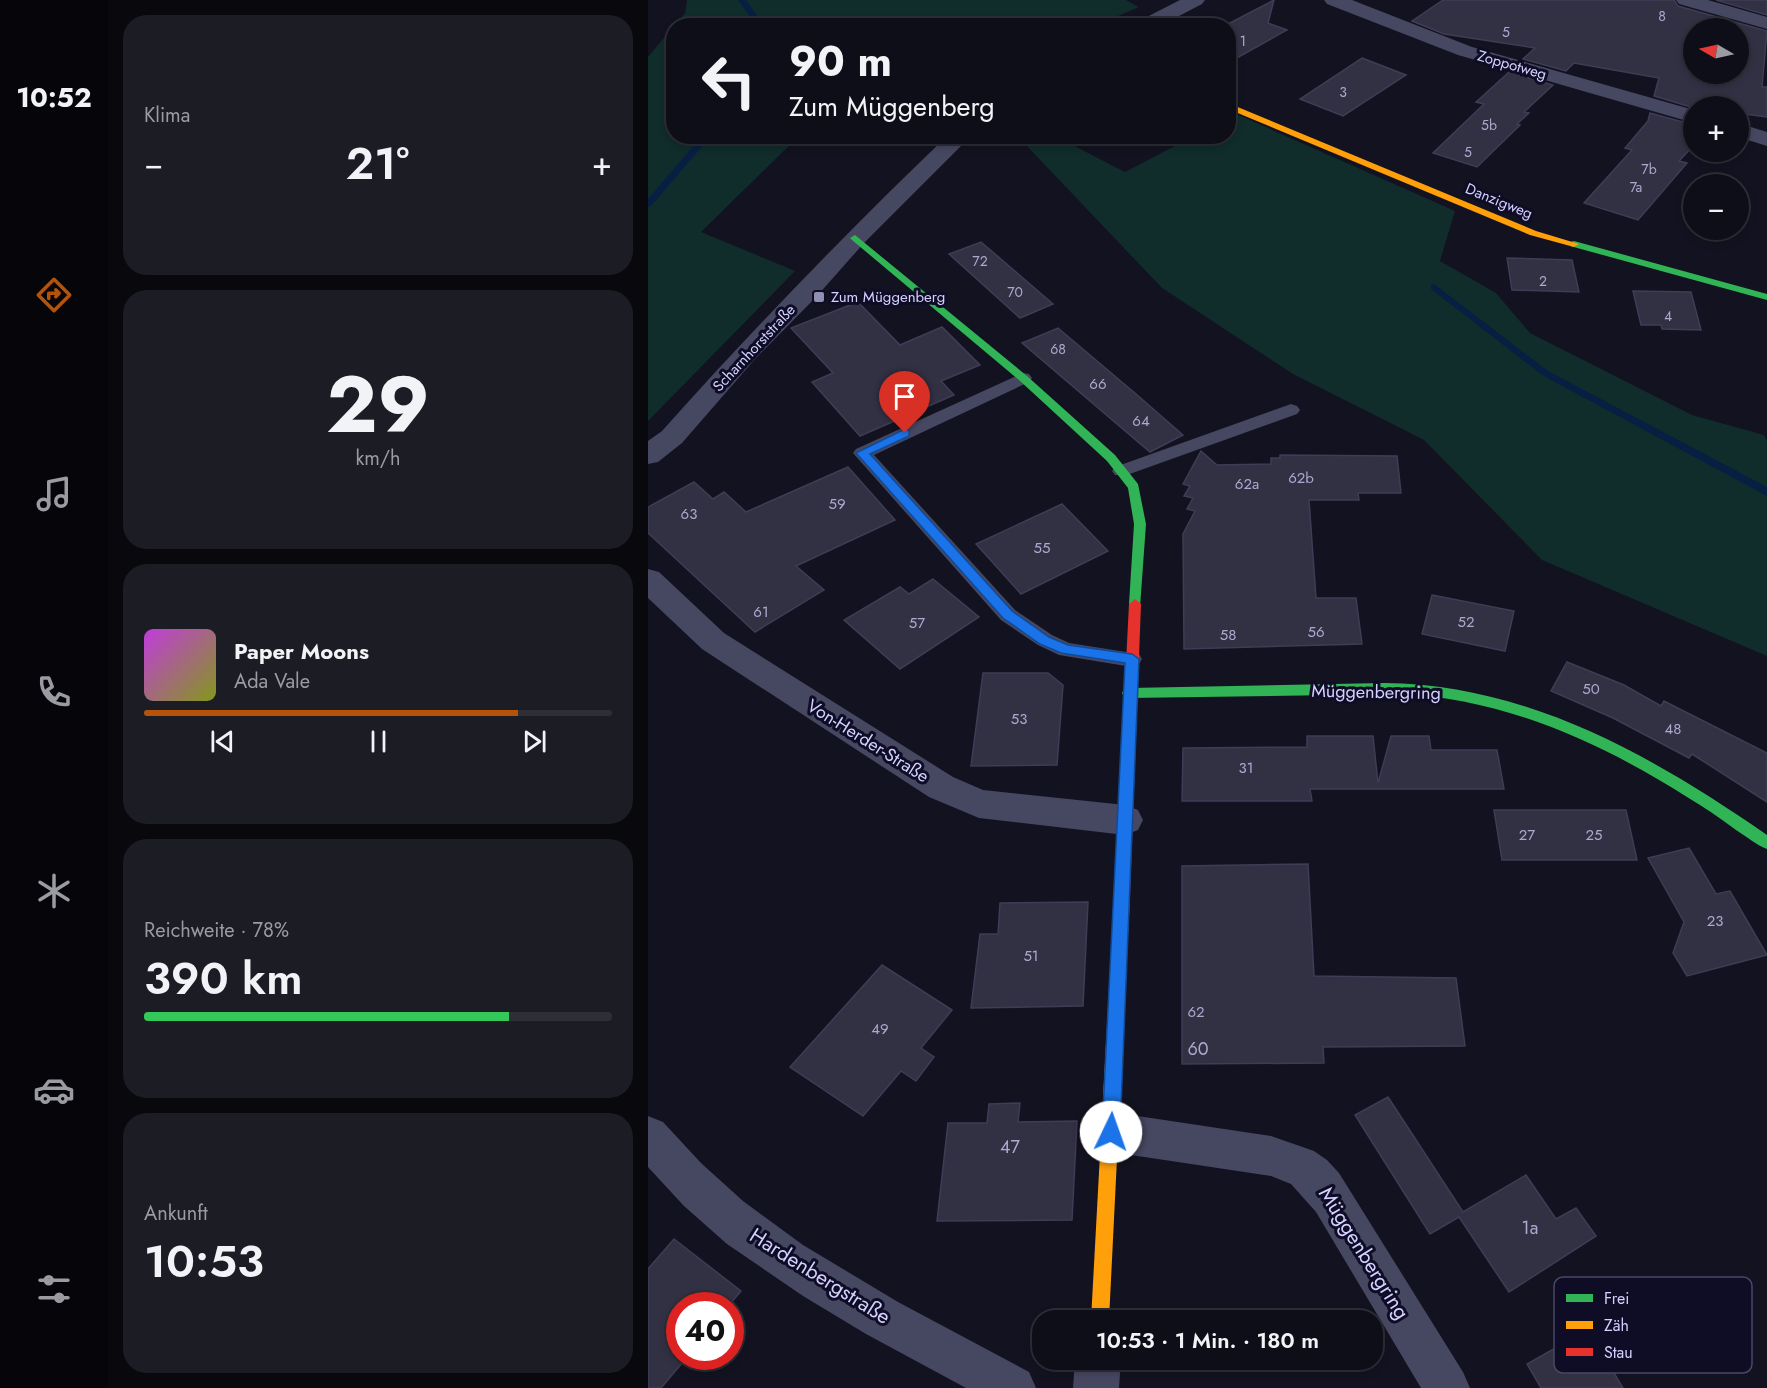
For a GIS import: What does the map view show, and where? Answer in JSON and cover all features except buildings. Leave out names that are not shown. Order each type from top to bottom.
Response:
[{"type":"street","points":[[1160,18],[1195,0]]},
{"type":"street","name":"Zoppotweg","points":[[1334,0],[1465,51],[1683,114]]},
{"type":"street","points":[[1686,0],[1767,23]]},
{"type":"street","name":"Danzigweg","points":[[1236,109],[1533,233],[1767,297]]},
{"type":"street","points":[[1749,133],[1767,139]]},
{"type":"street","name":"Scharnhorststraße","points":[[648,455],[672,437],[746,353],[808,291],[855,238],[952,144]]},
{"type":"street","points":[[855,238],[1023,378],[1111,459],[1134,487],[1140,524],[1129,693],[1111,1132],[1101,1310]]},
{"type":"street","name":"Von-Herder-Straße","points":[[648,579],[714,641],[941,787],[979,804],[1125,820]]},
{"type":"street","name":"Müggenbergring","points":[[1129,693],[1403,689],[1455,693],[1508,705],[1589,738],[1667,778],[1767,843]]},
{"type":"street","name":"Müggenbergring","points":[[1111,1132],[1271,1156],[1294,1161],[1314,1173],[1331,1197],[1447,1388]]},
{"type":"street","name":"Hardenbergstraße","points":[[648,1136],[684,1177],[755,1239],[854,1302],[1013,1388]]},
{"type":"street","points":[[1096,1388],[1097,1370]]},
{"type":"lane","points":[[1023,378],[862,453],[1008,615],[1045,640],[1066,650],[1132,659]]},
{"type":"lane","points":[[1121,471],[1291,410]]},
{"type":"green space","points":[[687,0],[1126,0],[1139,7],[1114,18],[680,18],[685,13]]},
{"type":"green space","points":[[666,35],[666,144],[791,144],[701,232],[795,271],[648,421],[648,57]]},
{"type":"green space","points":[[1236,114],[1455,211],[1440,261],[1496,293],[1530,333],[1692,415],[1764,435],[1767,441],[1767,656],[1542,560],[1424,440],[1293,374],[1162,288],[1025,144],[1071,144],[1125,172],[1179,144],[1236,144]]},
{"type":"waterway","points":[[742,0],[755,18]]},
{"type":"waterway","points":[[648,204],[700,144]]},
{"type":"waterway","points":[[1434,287],[1545,373],[1767,492]]},
{"type":"traffic: fast","points":[[855,238],[1023,378],[1111,458],[1134,487],[1140,524],[1135,604]]},
{"type":"traffic: fast","points":[[1574,244],[1767,297]]},
{"type":"traffic: fast","points":[[1129,693],[1399,688],[1443,692],[1487,701],[1530,713],[1614,748],[1693,793],[1767,843]]},
{"type":"traffic: slow","points":[[1236,109],[1533,233],[1574,244]]},
{"type":"traffic: slow","points":[[1101,1310],[1122,896]]},
{"type":"traffic: jam","points":[[1122,896],[1135,604]]},
{"type":"place","name":"Zum Müggenberg","points":[[819,297]]},
{"type":"route","points":[[905,433],[862,453],[942,539],[1008,615],[1028,630],[1066,650],[1132,659],[1111,1132]]}]
